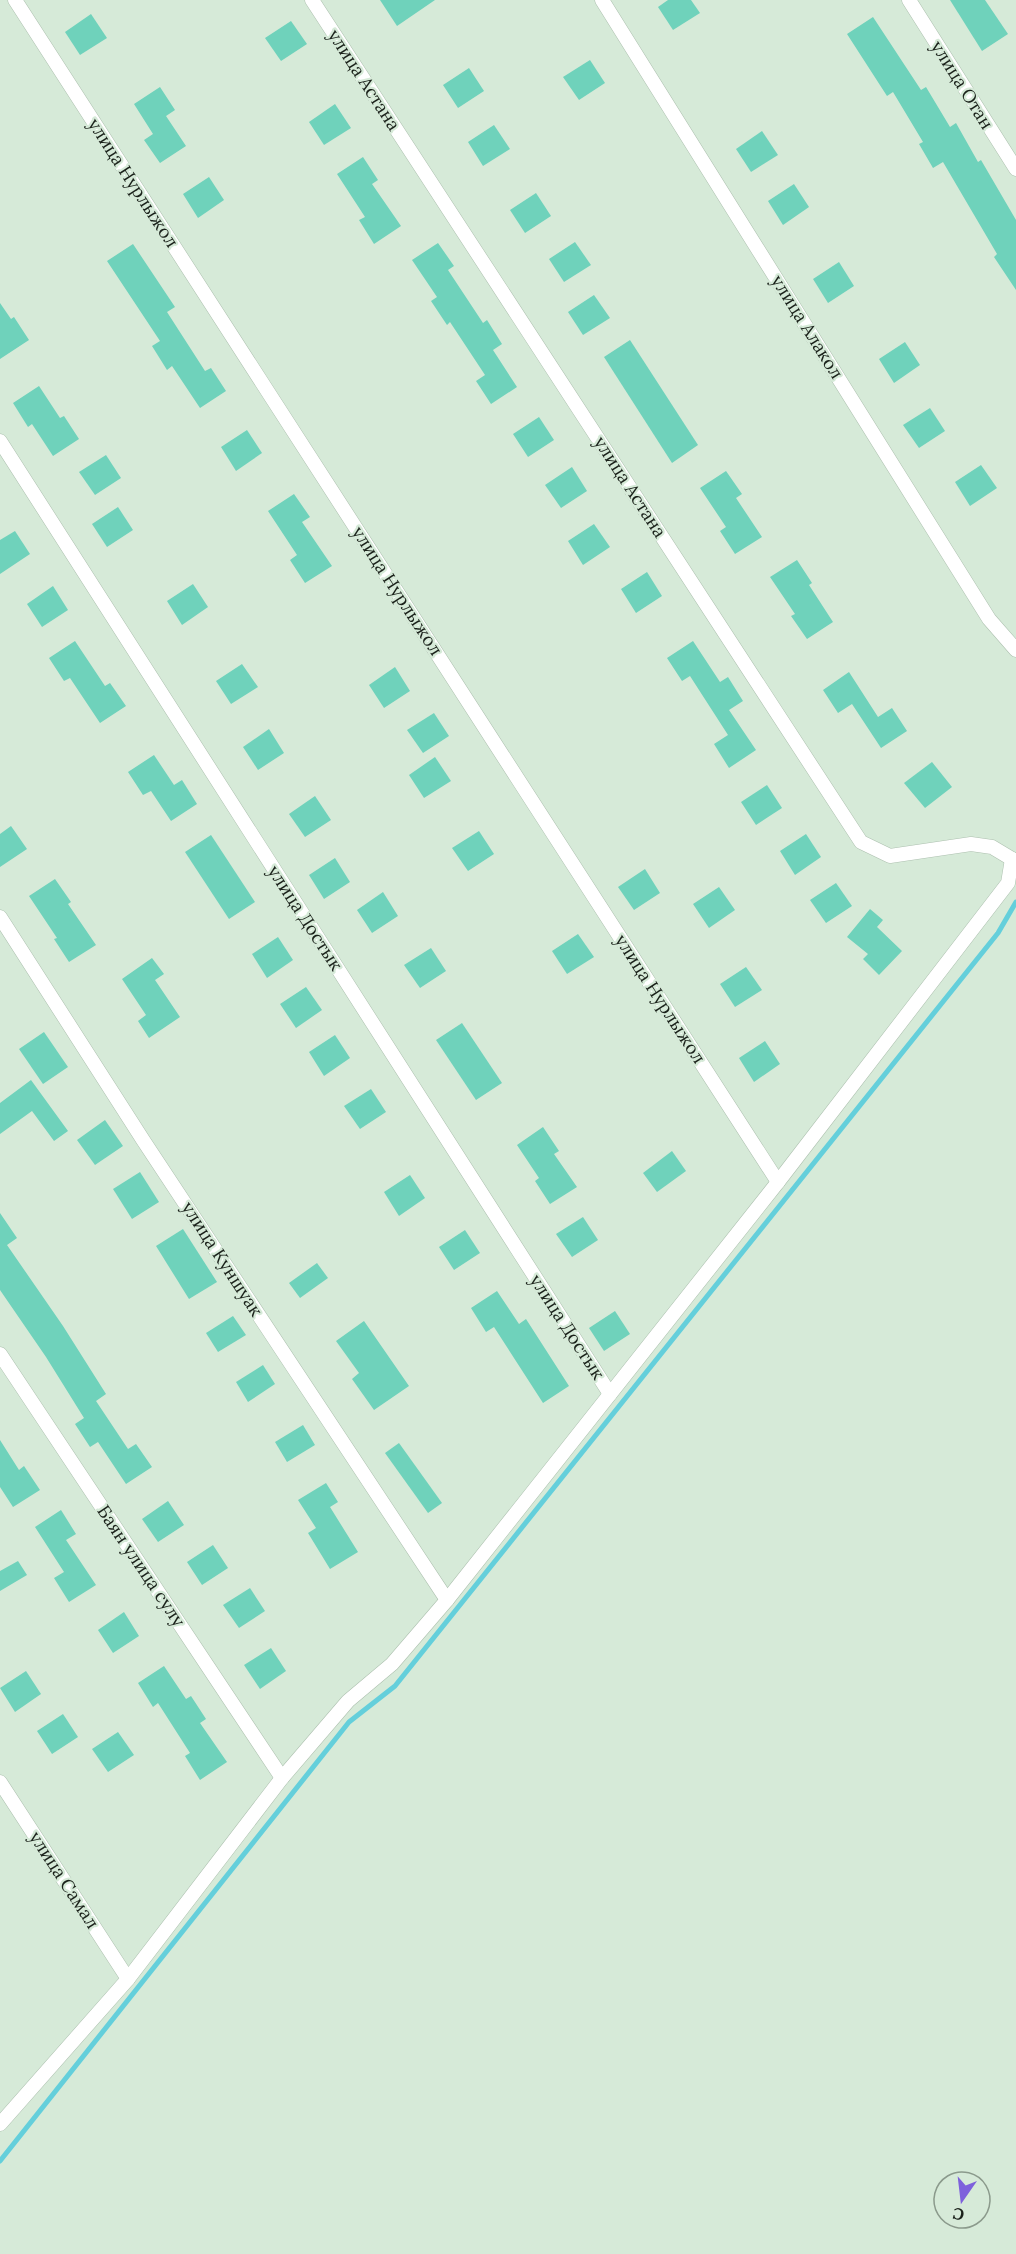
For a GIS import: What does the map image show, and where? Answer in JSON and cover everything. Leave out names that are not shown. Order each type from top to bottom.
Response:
[{"type":"street","name":"улица Нурлыжол","points":[[15,0],[778,1182]]},
{"type":"street","name":"улица Астана","points":[[312,0],[861,842],[890,856],[971,844],[992,847],[1014,862]]},
{"type":"street","name":"улица Алакол","points":[[602,0],[989,619],[1016,650]]},
{"type":"street","name":"улица Отан","points":[[909,0],[1016,169]]},
{"type":"street","name":"улица Достык","points":[[0,441],[610,1394]]},
{"type":"street","points":[[0,2124],[128,1979],[282,1778],[348,1701],[392,1664],[447,1600],[778,1182],[1008,883],[1014,862]]},
{"type":"street","name":"улица Куншуак","points":[[0,917],[143,1140],[447,1600]]},
{"type":"street","name":"Баян улица сулу","points":[[0,1354],[282,1778]]},
{"type":"street","name":"улица Самал","points":[[0,1782],[128,1979]]},
{"type":"building","points":[[380,0],[435,0],[397,26]]},
{"type":"building","points":[[668,0],[691,0],[700,13],[673,30],[658,7]]},
{"type":"building","points":[[950,0],[985,0],[1008,34],[982,51]]},
{"type":"building","points":[[91,14],[107,38],[80,55],[65,32]]},
{"type":"building","points":[[873,17],[921,90],[926,87],[950,127],[956,123],[978,162],[981,160],[1016,220],[1016,290],[994,257],[997,254],[943,162],[933,168],[919,144],[923,142],[893,92],[887,96],[847,34]]},
{"type":"building","points":[[291,21],[307,44],[281,61],[265,38]]},
{"type":"building","points":[[590,60],[605,83],[579,100],[563,77]]},
{"type":"building","points":[[469,68],[484,91],[458,108],[443,85]]},
{"type":"building","points":[[160,87],[175,110],[166,116],[186,146],[160,163],[144,140],[153,134],[134,104]]},
{"type":"building","points":[[335,104],[351,128],[324,145],[309,122]]},
{"type":"building","points":[[494,125],[510,149],[483,166],[468,142]]},
{"type":"building","points":[[762,131],[778,155],[751,172],[736,149]]},
{"type":"building","points":[[363,157],[378,180],[372,184],[401,226],[374,244],[359,220],[365,217],[337,174]]},
{"type":"building","points":[[209,177],[224,200],[198,218],[183,194]]},
{"type":"building","points":[[794,184],[809,207],[783,225],[768,201]]},
{"type":"building","points":[[536,193],[551,216],[525,233],[510,210]]},
{"type":"building","points":[[575,242],[591,265],[564,282],[549,259]]},
{"type":"building","points":[[438,243],[454,266],[448,270],[483,323],[487,320],[502,344],[493,350],[517,387],[491,404],[476,381],[485,375],[450,322],[447,325],[431,301],[437,297],[412,260]]},
{"type":"building","points":[[133,244],[175,307],[167,312],[205,371],[211,368],[226,391],[200,408],[172,366],[167,370],[152,346],[160,341],[107,261]]},
{"type":"building","points":[[839,262],[854,286],[828,303],[813,279]]},
{"type":"building","points":[[594,295],[610,318],[583,335],[568,312]]},
{"type":"building","points":[[0,303],[11,319],[14,317],[29,340],[0,359]]},
{"type":"building","points":[[630,340],[698,445],[672,463],[604,357]]},
{"type":"building","points":[[905,342],[920,365],[894,383],[879,359]]},
{"type":"building","points":[[39,386],[60,418],[64,416],[79,439],[53,456],[32,424],[28,427],[13,403]]},
{"type":"building","points":[[930,408],[945,431],[919,448],[903,425]]},
{"type":"building","points":[[539,417],[554,440],[528,457],[513,434]]},
{"type":"building","points":[[247,430],[262,453],[236,471],[221,447]]},
{"type":"building","points":[[106,455],[121,478],[95,495],[79,472]]},
{"type":"building","points":[[981,465],[997,488],[970,506],[955,482]]},
{"type":"building","points":[[572,467],[587,491],[561,508],[545,485]]},
{"type":"building","points":[[726,471],[742,494],[736,498],[762,537],[735,554],[720,531],[726,527],[700,488]]},
{"type":"building","points":[[294,494],[310,517],[302,522],[332,566],[305,583],[290,560],[297,555],[268,511]]},
{"type":"building","points":[[118,507],[133,530],[107,547],[92,524]]},
{"type":"building","points":[[594,524],[610,547],[583,565],[568,541]]},
{"type":"building","points":[[15,531],[30,554],[0,574],[0,540]]},
{"type":"building","points":[[797,560],[812,583],[809,585],[833,622],[807,639],[791,616],[795,614],[770,577]]},
{"type":"building","points":[[647,572],[662,596],[636,613],[621,589]]},
{"type":"building","points":[[193,584],[208,607],[182,625],[167,601]]},
{"type":"building","points":[[53,586],[68,610],[42,627],[27,604]]},
{"type":"building","points":[[75,641],[105,686],[110,683],[126,706],[100,723],[70,678],[64,681],[49,658]]},
{"type":"building","points":[[693,641],[720,682],[728,677],[743,701],[729,710],[756,750],[729,768],[714,744],[728,735],[690,676],[682,681],[667,658]]},
{"type":"building","points":[[242,664],[258,687],[231,704],[216,681]]},
{"type":"building","points":[[395,667],[410,691],[384,708],[369,685]]},
{"type":"building","points":[[849,672],[878,717],[892,708],[907,731],[881,748],[852,704],[838,713],[823,690]]},
{"type":"building","points":[[434,713],[449,736],[423,753],[407,730]]},
{"type":"building","points":[[269,729],[284,753],[258,770],[243,747]]},
{"type":"building","points":[[154,755],[174,785],[182,780],[197,804],[171,821],[151,791],[143,795],[128,772]]},
{"type":"building","points":[[435,757],[451,781],[424,798],[409,775]]},
{"type":"building","points":[[932,762],[952,787],[925,808],[904,783]]},
{"type":"building","points":[[767,785],[782,808],[756,825],[741,802]]},
{"type":"building","points":[[315,796],[331,820],[305,837],[289,814]]},
{"type":"building","points":[[11,826],[27,849],[0,867],[0,834]]},
{"type":"building","points":[[479,831],[494,854],[468,871],[452,848]]},
{"type":"building","points":[[806,834],[821,857],[795,875],[780,851]]},
{"type":"building","points":[[211,835],[255,902],[229,919],[185,852]]},
{"type":"building","points":[[335,858],[350,882],[324,899],[309,875]]},
{"type":"building","points":[[645,869],[660,893],[634,910],[618,887]]},
{"type":"building","points":[[55,879],[71,902],[68,904],[96,945],[69,962],[54,939],[57,938],[29,896]]},
{"type":"building","points":[[836,883],[852,906],[826,923],[810,900]]},
{"type":"building","points":[[719,887],[735,910],[709,928],[693,904]]},
{"type":"building","points":[[383,892],[398,916],[372,933],[357,910]]},
{"type":"building","points":[[870,909],[883,920],[877,927],[902,951],[879,975],[863,959],[868,954],[847,937]]},
{"type":"building","points":[[578,934],[594,957],[567,974],[552,951]]},
{"type":"building","points":[[278,937],[293,960],[267,978],[252,954]]},
{"type":"building","points":[[431,948],[446,971],[420,988],[404,965]]},
{"type":"building","points":[[152,958],[164,974],[155,980],[180,1017],[149,1038],[138,1021],[146,1015],[122,979]]},
{"type":"building","points":[[746,967],[762,990],[735,1007],[720,984]]},
{"type":"building","points":[[306,987],[322,1010],[296,1028],[280,1004]]},
{"type":"building","points":[[462,1023],[502,1083],[476,1100],[436,1040]]},
{"type":"building","points":[[44,1032],[68,1067],[43,1084],[19,1049]]},
{"type":"building","points":[[335,1035],[350,1058],[324,1076],[309,1052]]},
{"type":"building","points":[[765,1041],[780,1064],[754,1082],[739,1058]]},
{"type":"building","points":[[31,1080],[68,1131],[54,1141],[32,1111],[0,1134],[0,1103]]},
{"type":"building","points":[[371,1089],[386,1112],[360,1129],[344,1106]]},
{"type":"building","points":[[105,1120],[123,1146],[95,1165],[77,1140]]},
{"type":"building","points":[[543,1127],[559,1151],[554,1154],[577,1187],[550,1204],[535,1181],[539,1178],[517,1145]]},
{"type":"building","points":[[672,1151],[686,1171],[657,1192],[643,1173]]},
{"type":"building","points":[[140,1172],[159,1202],[132,1219],[113,1189]]},
{"type":"building","points":[[410,1175],[425,1198],[399,1216],[384,1192]]},
{"type":"building","points":[[0,1213],[17,1238],[7,1245],[63,1326],[106,1394],[96,1401],[128,1449],[136,1444],[152,1467],[126,1484],[98,1442],[90,1447],[75,1424],[84,1418],[0,1290]]},
{"type":"building","points":[[583,1217],[598,1240],[572,1257],[556,1234]]},
{"type":"building","points":[[183,1229],[217,1282],[189,1299],[156,1246]]},
{"type":"building","points":[[465,1230],[480,1253],[454,1270],[439,1247]]},
{"type":"building","points":[[317,1263],[328,1278],[300,1298],[289,1283]]},
{"type":"building","points":[[497,1291],[519,1324],[526,1319],[569,1386],[543,1403],[494,1327],[486,1332],[471,1308]]},
{"type":"building","points":[[615,1311],[630,1334],[604,1351],[589,1328]]},
{"type":"building","points":[[233,1316],[246,1335],[218,1352],[206,1333]]},
{"type":"building","points":[[364,1321],[409,1386],[374,1410],[352,1379],[359,1373],[336,1341]]},
{"type":"building","points":[[263,1365],[275,1384],[248,1402],[236,1382]]},
{"type":"building","points":[[303,1425],[315,1445],[287,1462],[275,1442]]},
{"type":"building","points":[[0,1440],[19,1470],[24,1466],[40,1490],[13,1507],[0,1487]]},
{"type":"building","points":[[399,1443],[442,1503],[428,1513],[385,1453]]},
{"type":"building","points":[[326,1483],[338,1502],[330,1507],[358,1552],[330,1569],[308,1533],[316,1528],[298,1500]]},
{"type":"building","points":[[168,1501],[184,1525],[158,1542],[142,1519]]},
{"type":"building","points":[[61,1510],[76,1534],[66,1540],[96,1585],[69,1602],[54,1578],[64,1572],[35,1527]]},
{"type":"building","points":[[213,1545],[228,1568],[202,1585],[187,1562]]},
{"type":"building","points":[[18,1561],[27,1575],[0,1591],[0,1571]]},
{"type":"building","points":[[250,1588],[265,1611],[239,1628],[223,1605]]},
{"type":"building","points":[[124,1612],[139,1636],[113,1653],[98,1630]]},
{"type":"building","points":[[271,1648],[286,1671],[260,1689],[244,1665]]},
{"type":"building","points":[[164,1666],[186,1699],[191,1696],[206,1719],[200,1723],[227,1762],[200,1780],[185,1756],[190,1753],[158,1703],[153,1707],[138,1683]]},
{"type":"building","points":[[26,1671],[41,1694],[15,1712],[0,1688]]},
{"type":"building","points":[[63,1714],[78,1737],[52,1754],[37,1731]]},
{"type":"building","points":[[118,1732],[134,1755],[108,1772],[92,1749]]},
{"type":"waterway","points":[[0,2161],[349,1722],[395,1686],[998,933],[1016,902]]}]
